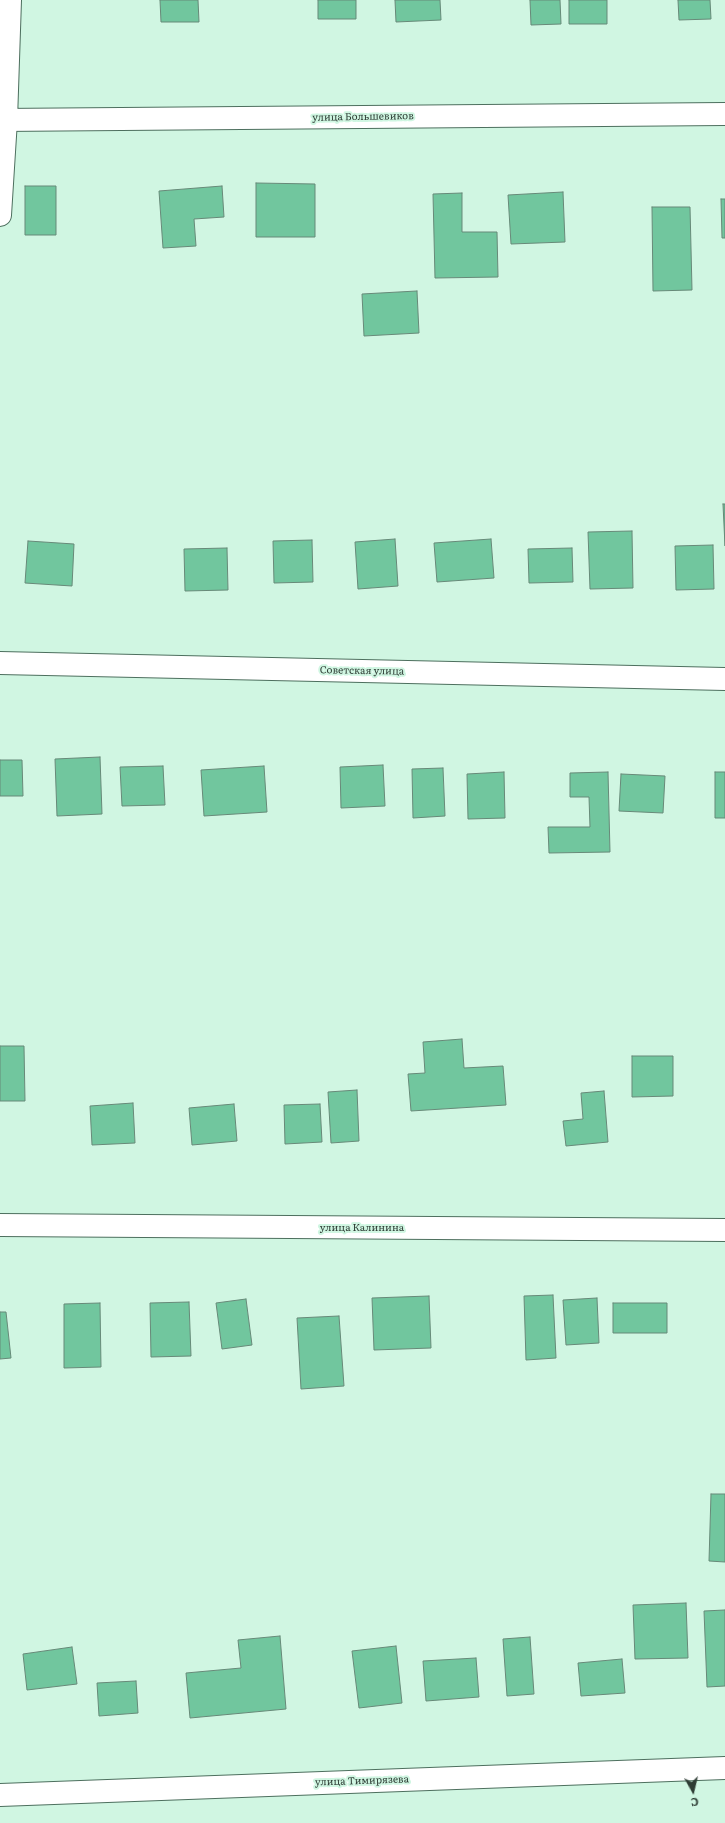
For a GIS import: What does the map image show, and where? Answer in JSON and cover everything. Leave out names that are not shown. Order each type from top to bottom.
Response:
[{"type":"street","points":[[0,215],[3,120],[10,0]]},
{"type":"street","name":"улица Большевиков","points":[[3,120],[725,114]]},
{"type":"street","name":"Советская улица","points":[[0,663],[725,679]]},
{"type":"street","name":"улица Калинина","points":[[0,1225],[725,1230]]},
{"type":"street","name":"улица Тимирязева","points":[[0,1795],[725,1768]]},
{"type":"building","points":[[160,0],[198,0],[199,22],[161,22]]},
{"type":"building","points":[[318,0],[356,0],[356,19],[318,19]]},
{"type":"building","points":[[395,0],[440,0],[441,20],[396,22]]},
{"type":"building","points":[[530,0],[560,0],[561,24],[531,25]]},
{"type":"building","points":[[569,0],[607,0],[607,24],[569,24]]},
{"type":"building","points":[[678,0],[710,0],[711,19],[679,20]]},
{"type":"building","points":[[256,183],[315,184],[315,237],[256,237]]},
{"type":"building","points":[[25,186],[56,186],[56,235],[25,235]]},
{"type":"building","points":[[222,186],[224,217],[194,219],[196,246],[163,248],[159,191]]},
{"type":"building","points":[[563,192],[565,242],[511,244],[508,195]]},
{"type":"building","points":[[462,193],[462,232],[497,232],[498,277],[435,278],[433,194]]},
{"type":"building","points":[[721,199],[725,199],[725,238],[722,238]]},
{"type":"building","points":[[652,207],[690,207],[692,290],[653,291]]},
{"type":"building","points":[[417,291],[419,333],[364,336],[362,294]]},
{"type":"building","points":[[723,504],[725,504],[725,546]]},
{"type":"building","points":[[632,531],[633,588],[590,589],[588,532]]},
{"type":"building","points":[[395,539],[398,586],[358,589],[355,542]]},
{"type":"building","points":[[491,539],[494,578],[437,582],[434,543]]},
{"type":"building","points":[[312,540],[313,582],[274,583],[273,541]]},
{"type":"building","points":[[28,541],[74,544],[72,586],[25,583]]},
{"type":"building","points":[[713,545],[714,589],[676,590],[675,546]]},
{"type":"building","points":[[227,548],[228,590],[185,591],[184,549]]},
{"type":"building","points":[[572,548],[573,582],[529,583],[528,549]]},
{"type":"building","points":[[100,757],[102,814],[57,816],[55,759]]},
{"type":"building","points":[[0,760],[22,760],[23,796],[0,796]]},
{"type":"building","points":[[383,765],[385,806],[341,808],[340,767]]},
{"type":"building","points":[[163,766],[165,805],[122,806],[120,767]]},
{"type":"building","points":[[264,766],[267,812],[204,816],[201,770]]},
{"type":"building","points":[[443,768],[445,816],[413,818],[412,769]]},
{"type":"building","points":[[504,772],[505,818],[468,819],[467,774]]},
{"type":"building","points":[[608,772],[610,852],[549,853],[548,827],[590,827],[589,797],[570,797],[570,773]]},
{"type":"building","points":[[715,772],[725,772],[725,818],[715,818]]},
{"type":"building","points":[[621,774],[665,776],[663,813],[619,811]]},
{"type":"building","points":[[462,1039],[464,1068],[503,1066],[506,1105],[411,1111],[408,1074],[425,1073],[423,1042]]},
{"type":"building","points":[[0,1046],[24,1046],[25,1101],[0,1101]]},
{"type":"building","points":[[632,1056],[673,1056],[673,1096],[632,1097]]},
{"type":"building","points":[[357,1090],[359,1141],[331,1143],[328,1092]]},
{"type":"building","points":[[604,1091],[608,1142],[566,1146],[563,1121],[583,1119],[581,1093]]},
{"type":"building","points":[[133,1103],[135,1143],[92,1145],[90,1106]]},
{"type":"building","points":[[234,1104],[237,1141],[192,1145],[189,1108]]},
{"type":"building","points":[[320,1104],[322,1142],[285,1144],[284,1105]]},
{"type":"building","points":[[553,1295],[556,1358],[526,1360],[524,1296]]},
{"type":"building","points":[[429,1296],[431,1348],[374,1350],[372,1298]]},
{"type":"building","points":[[597,1298],[599,1343],[566,1345],[563,1300]]},
{"type":"building","points":[[246,1299],[252,1345],[222,1349],[216,1303]]},
{"type":"building","points":[[189,1302],[191,1356],[151,1357],[150,1303]]},
{"type":"building","points":[[100,1303],[101,1367],[64,1368],[64,1304]]},
{"type":"building","points":[[613,1303],[667,1303],[667,1333],[613,1333]]},
{"type":"building","points":[[0,1312],[6,1312],[11,1358],[0,1359]]},
{"type":"building","points":[[339,1316],[344,1386],[301,1389],[297,1318]]},
{"type":"building","points":[[711,1494],[725,1494],[725,1562],[709,1561]]},
{"type":"building","points":[[686,1603],[688,1658],[635,1659],[633,1605]]},
{"type":"building","points":[[725,1610],[725,1686],[707,1687],[704,1611]]},
{"type":"building","points":[[280,1636],[286,1709],[190,1718],[186,1673],[241,1668],[238,1640]]},
{"type":"building","points":[[530,1637],[534,1694],[507,1696],[503,1639]]},
{"type":"building","points":[[396,1646],[402,1703],[359,1708],[352,1651]]},
{"type":"building","points":[[72,1647],[77,1684],[27,1690],[23,1654]]},
{"type":"building","points":[[476,1658],[479,1697],[426,1701],[423,1661]]},
{"type":"building","points":[[622,1659],[625,1693],[581,1696],[578,1663]]},
{"type":"building","points":[[136,1681],[138,1713],[99,1716],[97,1683]]}]
